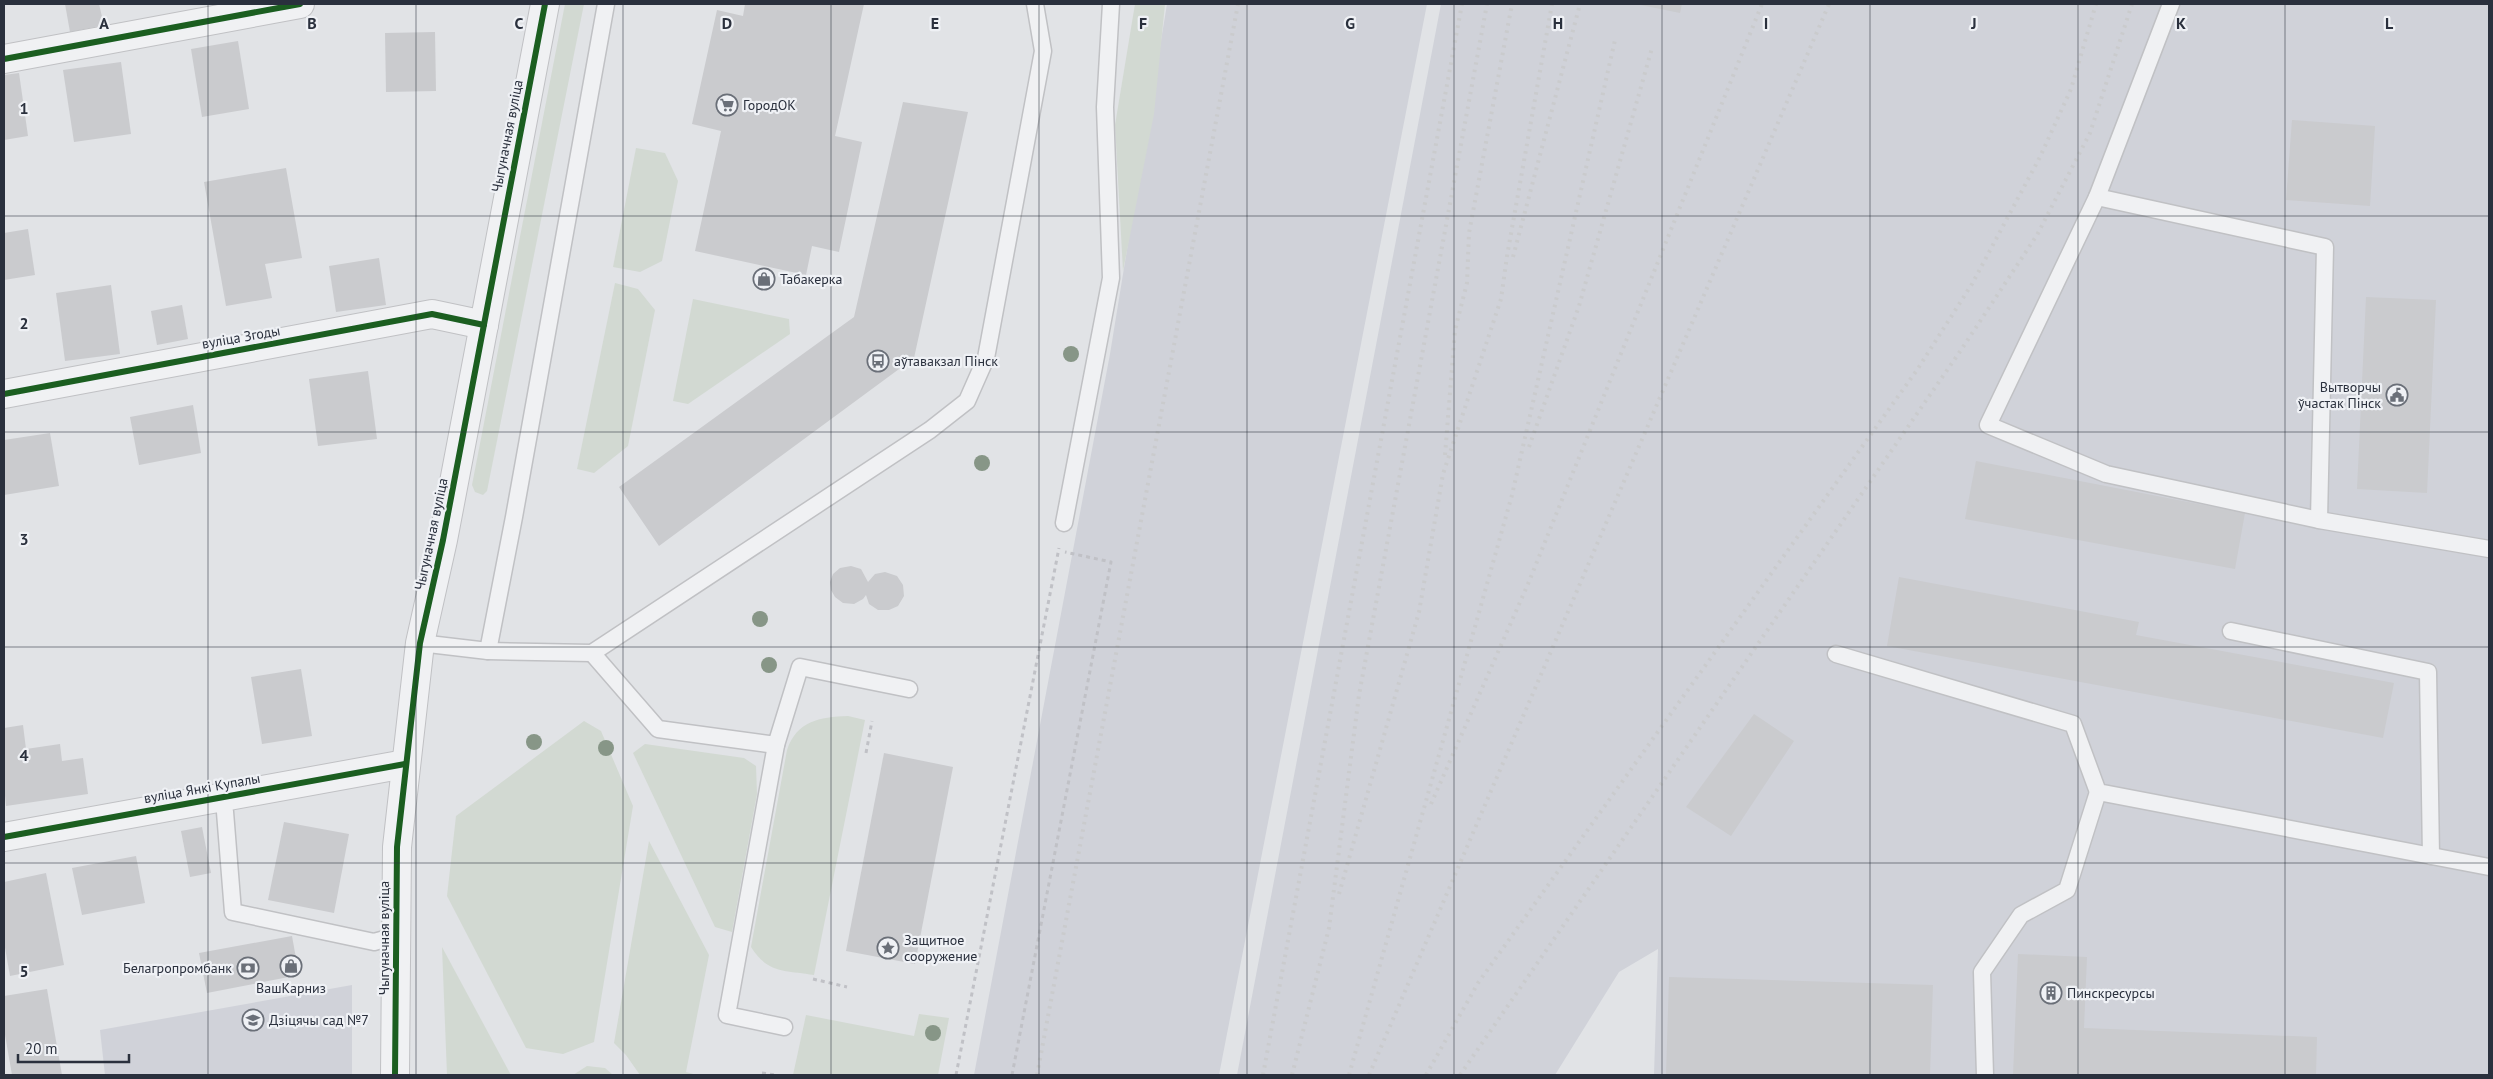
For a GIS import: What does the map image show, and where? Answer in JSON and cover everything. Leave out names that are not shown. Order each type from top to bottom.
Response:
[{"type":"street","points":[[4,59],[300,4]]},
{"type":"street","name":"Чыгуначная вуліца","points":[[395,1075],[397,847],[420,643],[443,540],[545,4]]},
{"type":"street","name":"вуліца Згоды","points":[[4,394],[432,314],[484,325]]},
{"type":"street","name":"вуліца Янкі Купалы","points":[[4,837],[405,764]]},
{"type":"lane","points":[[488,651],[606,4]]},
{"type":"lane","points":[[420,643],[488,651],[592,653],[930,430],[968,401],[986,358],[1043,51],[1035,4]]},
{"type":"lane","points":[[1064,523],[1111,278],[1105,107],[1111,4]]},
{"type":"lane","points":[[2171,4],[2097,198],[1988,425],[2106,474],[2319,520],[2489,549]]},
{"type":"lane","points":[[2097,198],[2325,247],[2319,520]]},
{"type":"lane","points":[[2231,631],[2428,672],[2431,856]]},
{"type":"lane","points":[[592,653],[658,729],[776,746]]},
{"type":"lane","points":[[1836,654],[2073,724],[2098,792],[2067,890],[2021,914],[1982,972],[1985,1075]]},
{"type":"lane","points":[[784,1027],[727,1014],[776,746],[800,667],[909,689]]},
{"type":"lane","points":[[2098,792],[2489,867]]},
{"type":"lane","points":[[222,797],[225,812],[233,912],[374,942],[396,936]]},
{"type":"path","points":[[956,1075],[1064,523]]},
{"type":"path","points":[[1012,1075],[1111,562],[1058,551]]},
{"type":"path","points":[[866,753],[872,721]]},
{"type":"path","points":[[813,979],[847,988]]},
{"type":"path","points":[[762,1073],[776,1075]]},
{"type":"shaded area","points":[[565,4],[584,4],[487,491],[483,495],[475,492],[472,485]]},
{"type":"shaded area","points":[[1135,4],[1165,4],[1154,114],[1123,271],[1115,125]]},
{"type":"shaded area","points":[[1167,4],[1427,4],[1219,1075],[974,1075],[1110,354]]},
{"type":"shaded area","points":[[1441,4],[2489,4],[2489,1075],[1654,1075],[1658,949],[1619,972],[1555,1075],[1237,1075]]},
{"type":"shaded area","points":[[636,148],[665,153],[678,181],[662,261],[640,272],[613,267]]},
{"type":"shaded area","points":[[615,283],[638,289],[655,310],[628,446],[594,473],[577,469]]},
{"type":"shaded area","points":[[693,299],[789,319],[790,334],[688,404],[673,401]]},
{"type":"shaded area","points":[[848,716],[865,720],[814,975],[778,969],[764,962],[751,947],[787,750],[791,740],[810,722]]},
{"type":"shaded area","points":[[584,721],[601,731],[633,806],[594,1042],[563,1054],[526,1048],[447,896],[456,816]]},
{"type":"shaded area","points":[[645,744],[744,758],[756,766],[757,794],[732,932],[715,927],[633,753]]},
{"type":"shaded area","points":[[649,841],[709,955],[686,1072],[697,1075],[640,1075],[626,1055],[614,1043]]},
{"type":"shaded area","points":[[442,947],[511,1075],[447,1075]]},
{"type":"shaded area","name":"Дзіцячы сад №7","points":[[352,985],[352,1075],[105,1075],[100,1030]]},
{"type":"shaded area","points":[[919,1014],[949,1018],[938,1075],[793,1075],[806,1015],[914,1036]]},
{"type":"shaded area","points":[[587,1066],[605,1068],[613,1075],[573,1075]]},
{"type":"building","points":[[65,4],[99,4],[104,25],[70,32]]},
{"type":"building","points":[[745,4],[864,4],[835,136],[862,142],[839,252],[812,246],[806,275],[695,251],[721,131],[692,124],[717,10],[743,16]]},
{"type":"building","points":[[1636,4],[1682,4],[1680,13]]},
{"type":"building","points":[[435,32],[436,91],[386,92],[385,33]]},
{"type":"building","points":[[238,41],[249,109],[202,117],[191,49]]},
{"type":"building","points":[[121,62],[131,134],[74,142],[63,70]]},
{"type":"building","points":[[19,73],[28,136],[4,140],[4,75]]},
{"type":"building","points":[[903,102],[968,112],[914,358],[659,546],[619,487],[854,317]]},
{"type":"building","points":[[2292,120],[2375,126],[2370,206],[2286,200]]},
{"type":"building","points":[[286,168],[302,258],[265,264],[272,298],[226,306],[204,182]]},
{"type":"building","points":[[28,229],[35,275],[4,280],[4,233]]},
{"type":"building","points":[[379,258],[386,305],[336,312],[329,266]]},
{"type":"building","points":[[111,285],[120,354],[65,361],[56,293]]},
{"type":"building","name":"Вытворчы ўчастак Пінск","points":[[2366,297],[2436,300],[2427,493],[2357,489]]},
{"type":"building","points":[[182,305],[188,339],[157,345],[151,311]]},
{"type":"building","points":[[368,371],[377,439],[318,446],[309,379]]},
{"type":"building","points":[[193,405],[201,453],[139,465],[130,417]]},
{"type":"building","points":[[50,433],[59,486],[4,495],[4,440]]},
{"type":"building","points":[[1976,461],[2245,513],[2235,569],[1965,519]]},
{"type":"building","points":[[851,566],[861,569],[868,582],[875,574],[885,572],[897,576],[903,585],[904,596],[898,606],[889,610],[878,610],[869,604],[866,595],[854,604],[843,603],[835,597],[831,590],[830,582],[833,574],[840,568]]},
{"type":"building","points":[[1899,577],[2139,622],[2136,635],[2394,683],[2383,738],[1887,646]]},
{"type":"building","points":[[301,669],[312,736],[262,744],[251,677]]},
{"type":"building","points":[[1754,714],[1794,741],[1731,836],[1686,807]]},
{"type":"building","points":[[23,725],[26,749],[60,744],[62,761],[83,758],[88,794],[6,806],[4,728]]},
{"type":"building","points":[[884,753],[953,767],[915,964],[846,951]]},
{"type":"building","points":[[284,822],[349,834],[334,913],[268,900]]},
{"type":"building","points":[[202,827],[211,873],[190,877],[181,831]]},
{"type":"building","points":[[136,856],[145,903],[82,915],[72,868]]},
{"type":"building","points":[[46,873],[64,965],[10,976],[4,942],[4,882]]},
{"type":"building","points":[[292,936],[299,975],[207,993],[199,953]]},
{"type":"building","name":"Пинскресурсы","points":[[2018,954],[2087,957],[2084,1028],[2317,1037],[2316,1075],[2013,1075]]},
{"type":"building","points":[[1669,977],[1933,985],[1930,1075],[1666,1075]]},
{"type":"building","points":[[47,989],[62,1075],[12,1075],[4,1029],[4,996]]},
{"type":"railway","points":[[1037,1075],[1238,4]]},
{"type":"railway","points":[[1263,1075],[1462,4]]},
{"type":"railway","points":[[1292,1075],[1329,928],[1359,695],[1487,4]]},
{"type":"railway","points":[[1445,455],[1455,330],[1467,283],[1469,233],[1512,4]]},
{"type":"railway","points":[[1339,894],[1419,612],[1443,474],[1501,299],[1552,4]]},
{"type":"railway","points":[[1513,257],[1580,4]]},
{"type":"railway","points":[[1431,804],[1528,584],[1762,4]]},
{"type":"railway","points":[[1369,1075],[1829,4]]},
{"type":"railway","points":[[1426,1075],[1478,983],[1917,370],[1972,284],[2040,157],[2071,89],[2096,4]]},
{"type":"railway","points":[[1460,1075],[1961,350],[2037,235],[2090,133],[2132,4]]},
{"type":"railway","points":[[1349,1075],[1512,495],[1615,40]]},
{"type":"railway","points":[[1529,447],[1579,306],[1652,48]]},
{"type":"cycle path","points":[[4,59],[300,4]]},
{"type":"cycle path","points":[[395,1075],[397,847],[420,643],[443,540],[545,4]]},
{"type":"cycle path","points":[[4,394],[432,314],[484,325]]},
{"type":"cycle path","points":[[4,837],[405,764]]},
{"type":"place","name":"ГородОК","points":[[727,105]]},
{"type":"place","name":"Табакерка","points":[[764,279]]},
{"type":"place","name":"аўтавакзал Пінск","points":[[878,361]]},
{"type":"place","name":"Вытворчы ўчастак Пінск","points":[[2397,395]]},
{"type":"place","name":"Защитное сооружение","points":[[888,948]]},
{"type":"place","name":"ВашКарниз","points":[[291,966]]},
{"type":"place","name":"Белагропромбанк","points":[[248,968]]},
{"type":"place","name":"Пинскресурсы","points":[[2051,993]]},
{"type":"place","name":"Дзіцячы сад №7","points":[[253,1020]]}]
